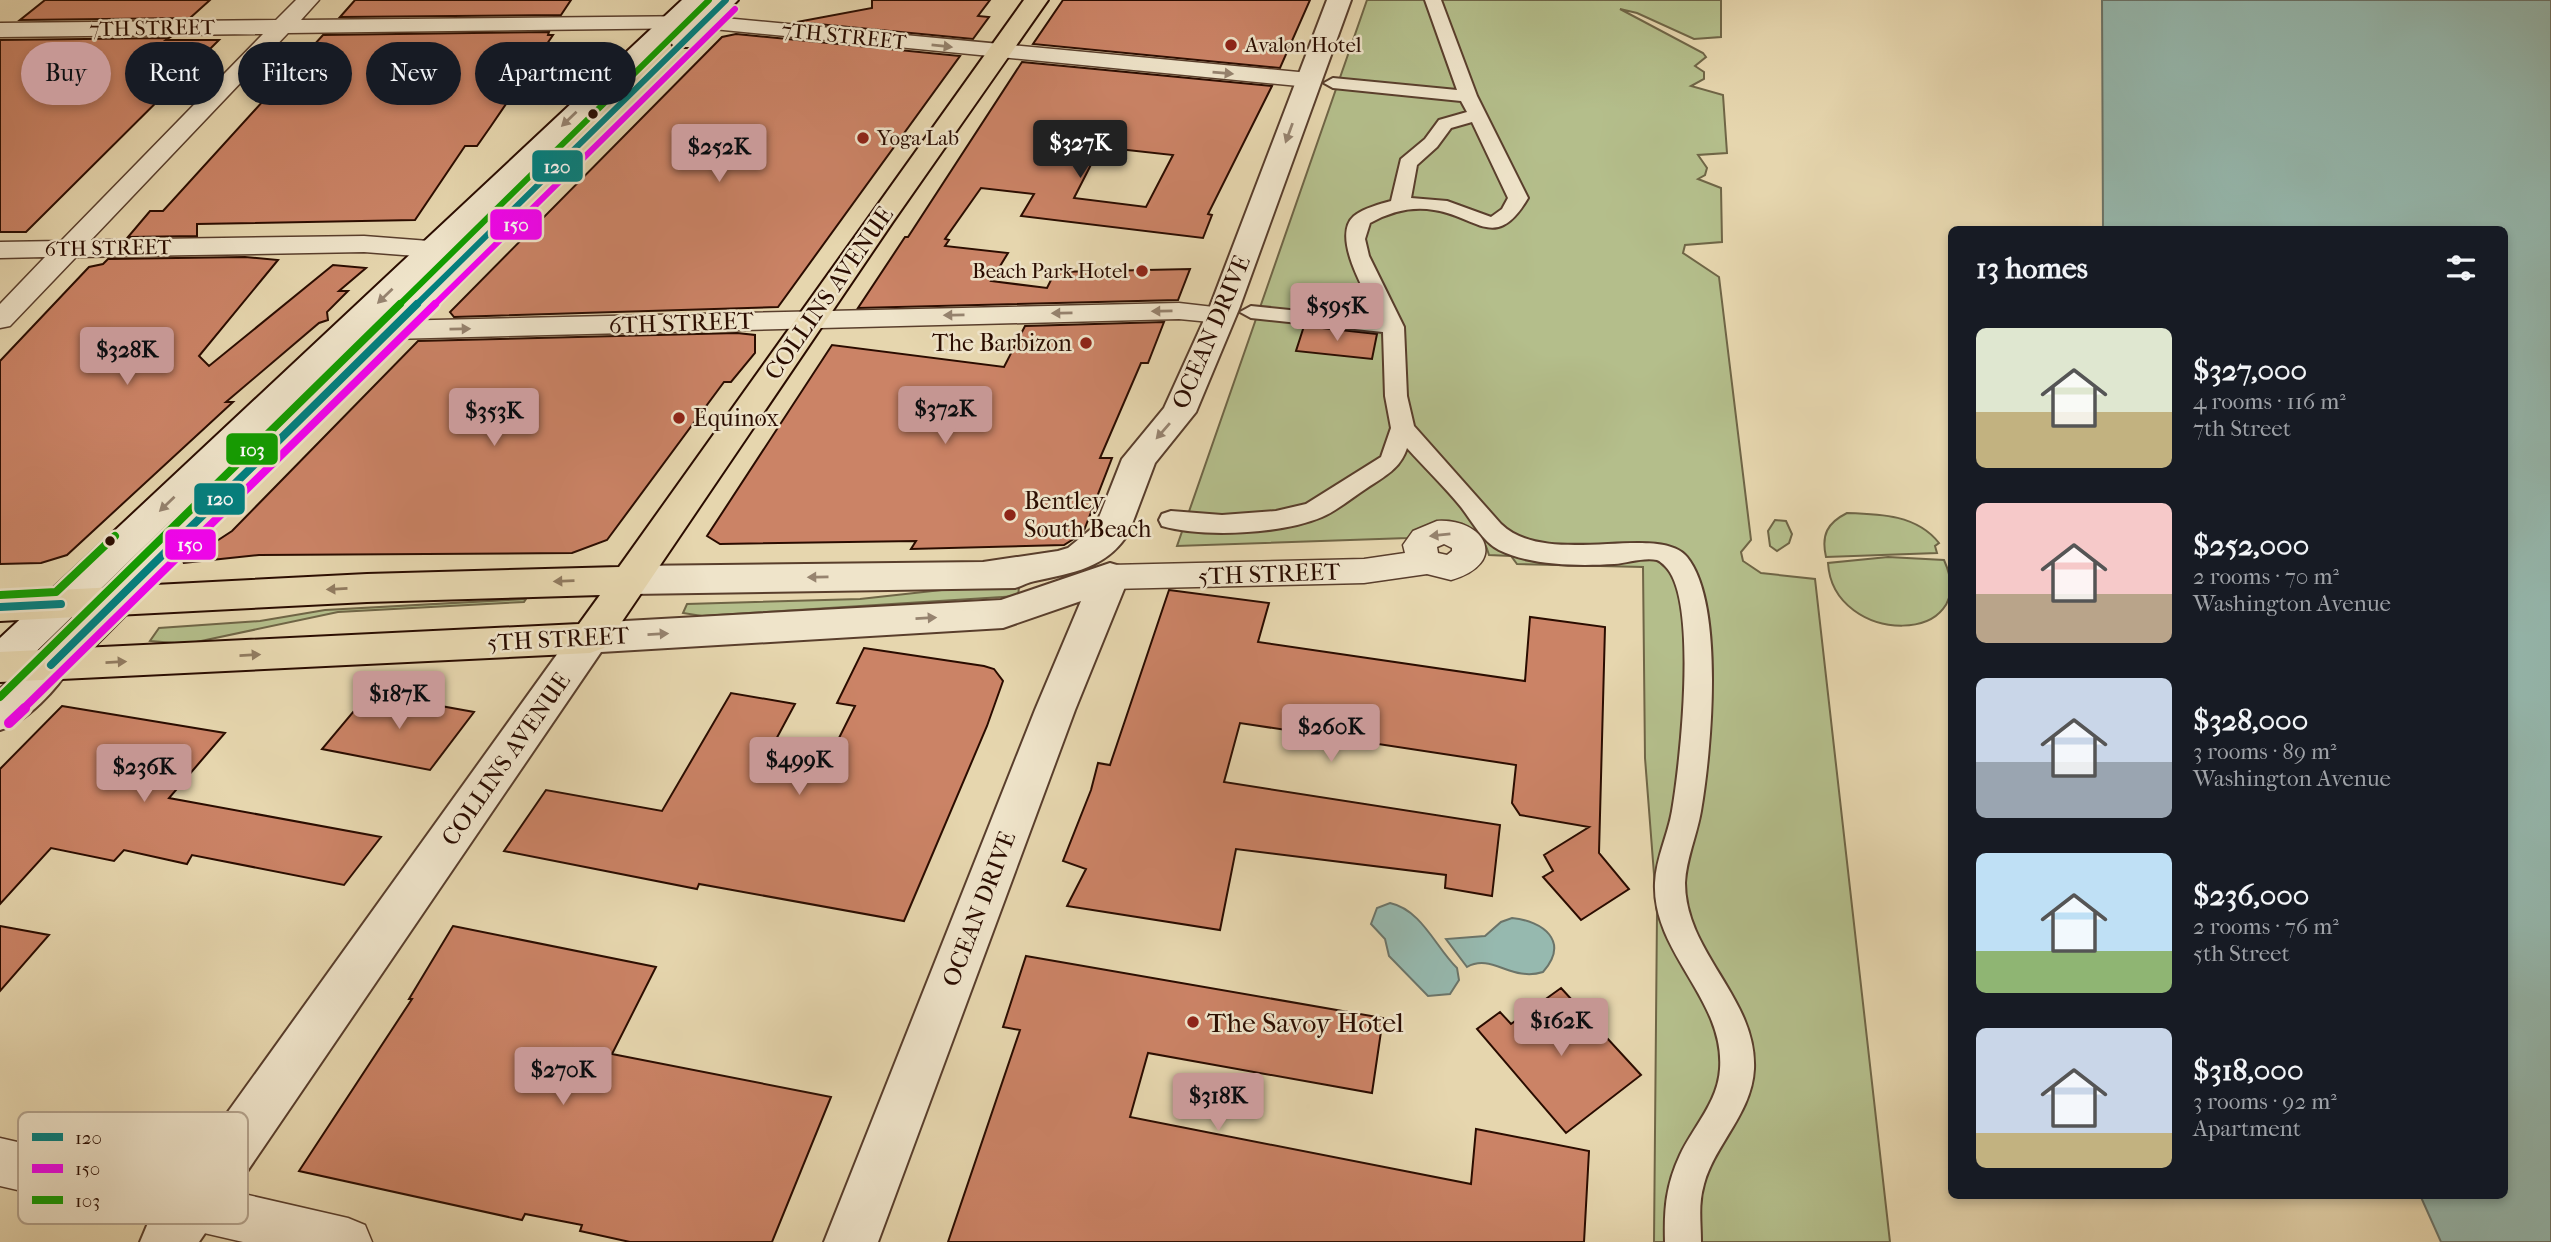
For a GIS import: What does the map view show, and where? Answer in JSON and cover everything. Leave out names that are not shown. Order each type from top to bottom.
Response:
[{"type":"main road","name":"COLLINS AVENUE","points":[[590,638],[1036,0]]},
{"type":"main road","name":"5TH STREET","points":[[0,607],[367,587],[632,580]]},
{"type":"main road","name":"5TH STREET","points":[[0,664],[51,665],[590,638]]},
{"type":"street","points":[[0,320],[308,0]]},
{"type":"street","points":[[608,22],[622,0]]},
{"type":"street","points":[[0,714],[391,330],[451,250],[672,21],[726,0]]},
{"type":"street","name":"OCEAN DRIVE","points":[[991,573],[1034,570],[1060,564],[1081,556],[1111,532],[1139,459],[1179,412],[1236,314],[1321,81],[1339,0]]},
{"type":"street","points":[[1171,520],[1222,524],[1276,520],[1314,511],[1391,461],[1402,428],[1396,396],[1393,327],[1359,256],[1354,239],[1361,220],[1400,204],[1438,204],[1482,223],[1498,222],[1511,214],[1518,198],[1476,116],[1433,0]]},
{"type":"street","points":[[0,664],[61,604],[451,250],[699,11]]},
{"type":"street","name":"7TH STREET","points":[[699,11],[999,51],[1321,81]]},
{"type":"street","name":"7TH STREET","points":[[0,30],[672,21]]},
{"type":"street","points":[[1321,81],[1468,96]]},
{"type":"street","points":[[1400,204],[1408,163],[1431,143],[1446,124],[1476,116]]},
{"type":"street","name":"6TH STREET","points":[[0,250],[365,244],[451,250]]},
{"type":"street","name":"6TH STREET","points":[[391,330],[1179,311],[1236,314]]},
{"type":"street","points":[[1236,314],[1393,327]]},
{"type":"street","points":[[1402,428],[1469,501],[1492,532],[1512,545],[1615,555],[1653,550],[1678,563],[1685,574],[1695,630],[1699,698],[1682,833],[1674,857],[1670,886],[1675,919],[1682,937],[1715,987],[1728,1017],[1738,1068],[1731,1102],[1693,1169],[1682,1199],[1684,1242]]},
{"type":"street","name":"5TH STREET","points":[[632,580],[991,573],[1110,578],[1364,571],[1427,562]]},
{"type":"street","name":"OCEAN DRIVE","points":[[851,1242],[1055,710],[1110,578]]},
{"type":"street","name":"5TH STREET","points":[[590,638],[1003,614],[1110,578]]},
{"type":"street","name":"COLLINS AVENUE","points":[[248,1126],[590,638]]},
{"type":"street","points":[[0,1162],[18,1168]]},
{"type":"street","points":[[179,1224],[348,1242]]},
{"type":"green space","points":[[1367,0],[1721,0],[1721,37],[1694,39],[1637,13],[1620,9],[1703,53],[1706,57],[1695,66],[1704,72],[1704,79],[1691,86],[1723,95],[1727,153],[1698,155],[1707,168],[1705,175],[1698,179],[1721,188],[1722,242],[1685,245],[1683,253],[1719,277],[1751,540],[1741,552],[1743,561],[1761,573],[1815,579],[1890,1242],[1654,1242],[1657,913],[1645,758],[1643,567],[1517,564],[1511,556],[1489,555],[1479,535],[1471,529],[1453,524],[1433,526],[1408,538],[1177,546]]},
{"type":"green space","points":[[1847,513],[1873,514],[1909,521],[1939,543],[1935,546],[1937,553],[1826,557],[1824,542],[1827,530]]},
{"type":"green space","points":[[1775,520],[1786,521],[1792,534],[1789,543],[1777,551],[1770,546],[1768,531]]},
{"type":"green space","points":[[1888,557],[1944,560],[1948,595],[1943,609],[1926,621],[1902,626],[1877,622],[1854,610],[1836,591],[1828,563]]},
{"type":"green space","points":[[987,585],[1019,587],[1018,596],[702,616],[683,613],[687,604],[860,599]]},
{"type":"green space","points":[[526,599],[524,602],[338,612],[187,644],[150,641],[159,628],[260,621],[325,610]]},
{"type":"water","points":[[2102,0],[2551,0],[2551,1242],[2441,1242],[2422,1199],[2508,1199],[2508,226],[2103,226]]},
{"type":"water","points":[[1390,903],[1411,913],[1420,921],[1457,968],[1459,980],[1450,994],[1428,996],[1389,956],[1385,939],[1371,924],[1377,908]]},
{"type":"water","points":[[1512,918],[1534,923],[1549,934],[1554,951],[1543,972],[1521,973],[1485,963],[1467,967],[1446,939],[1485,936],[1501,922]]},
{"type":"building","points":[[45,0],[210,0],[190,18],[20,20]]},
{"type":"building","points":[[355,0],[571,0],[561,15],[340,17]]},
{"type":"building","points":[[872,0],[990,0],[978,16],[989,17],[973,39],[797,22],[872,8]]},
{"type":"building","points":[[1063,0],[1310,0],[1280,68],[1033,44]]},
{"type":"building","points":[[549,32],[548,35],[553,35],[548,42],[475,42],[475,105],[505,105],[477,146],[465,146],[415,220],[197,224],[197,236],[128,237],[150,211],[163,211],[259,105],[352,105],[352,42],[317,42],[323,35]]},
{"type":"building","points":[[736,34],[960,56],[778,307],[454,317],[450,312],[722,37]]},
{"type":"building","points":[[0,40],[219,40],[125,42],[125,105],[154,105],[26,232],[0,232]]},
{"type":"building","points":[[1022,62],[1272,86],[1208,214],[1212,215],[1203,238],[1021,216],[1034,194],[981,188],[945,239],[949,240],[945,246],[1008,253],[991,281],[1047,288],[1055,272],[1190,269],[1178,300],[858,308],[905,237],[908,237]],"holes":[[[1100,147],[1173,155],[1146,207],[1074,198]]]},
{"type":"building","points":[[245,257],[278,260],[199,356],[209,366],[333,265],[366,268],[339,291],[348,291],[327,312],[328,320],[319,323],[226,402],[233,402],[67,555],[41,563],[0,564],[0,361],[89,267],[103,264],[108,259]]},
{"type":"building","points":[[1164,322],[1148,363],[1141,363],[1100,458],[1112,458],[1083,533],[1064,545],[911,549],[916,541],[720,544],[707,536],[832,345],[1004,367],[1025,326]]},
{"type":"building","points":[[1304,326],[1377,334],[1372,359],[1296,351]]},
{"type":"building","points":[[737,333],[755,335],[755,353],[731,382],[724,382],[607,540],[572,553],[259,555],[183,563],[232,531],[418,341]]},
{"type":"building","points":[[1169,590],[1269,603],[1258,642],[1525,681],[1530,617],[1605,627],[1599,853],[1629,889],[1581,920],[1543,877],[1553,871],[1544,855],[1589,827],[1520,815],[1512,803],[1516,765],[1240,723],[1224,782],[1500,825],[1492,896],[1445,888],[1446,875],[1236,849],[1220,930],[1067,906],[1086,869],[1063,861],[1091,790],[1098,763],[1110,765]]},
{"type":"building","points":[[864,648],[984,666],[994,669],[1003,681],[987,726],[904,921],[699,884],[697,889],[504,851],[546,790],[662,811],[731,693],[795,704],[766,758],[824,768],[855,706],[837,703]]},
{"type":"building","points":[[369,693],[474,712],[430,770],[322,749]]},
{"type":"building","points":[[62,706],[225,733],[169,798],[381,837],[344,885],[192,855],[187,864],[124,850],[114,861],[51,848],[0,904],[0,769]]},
{"type":"building","points":[[0,926],[49,935],[0,991]]},
{"type":"building","points":[[453,926],[656,967],[612,1054],[831,1097],[772,1242],[630,1242],[580,1231],[582,1225],[525,1214],[522,1220],[299,1171],[412,999],[409,999]]},
{"type":"building","points":[[1026,956],[1383,1018],[1372,1093],[1148,1053],[1130,1117],[1471,1184],[1476,1129],[1589,1151],[1584,1242],[948,1242],[1020,1030],[1003,1027]]},
{"type":"building","points":[[1561,988],[1641,1075],[1566,1133],[1477,1029],[1500,1012],[1511,1024]]},
{"type":"transit line","name":"103","points":[[0,697],[709,0]]},
{"type":"transit line","name":"120","points":[[51,665],[726,0]]},
{"type":"transit line","name":"150","points":[[9,723],[735,9]]},
{"type":"transit line","name":"103","points":[[0,595],[56,592],[115,536]]},
{"type":"transit line","name":"120","points":[[0,607],[61,604]]},
{"type":"place","name":"Avalon Hotel","points":[[1231,45]]},
{"type":"place","name":"Yoga Lab","points":[[863,138]]},
{"type":"place","name":"Beach Park Hotel","points":[[1142,271]]},
{"type":"place","name":"The Barbizon","points":[[1086,343]]},
{"type":"place","name":"Equinox","points":[[679,418]]},
{"type":"place","name":"Bentley South Beach","points":[[1010,515]]},
{"type":"place","name":"The Savoy Hotel","points":[[1193,1022]]}]
